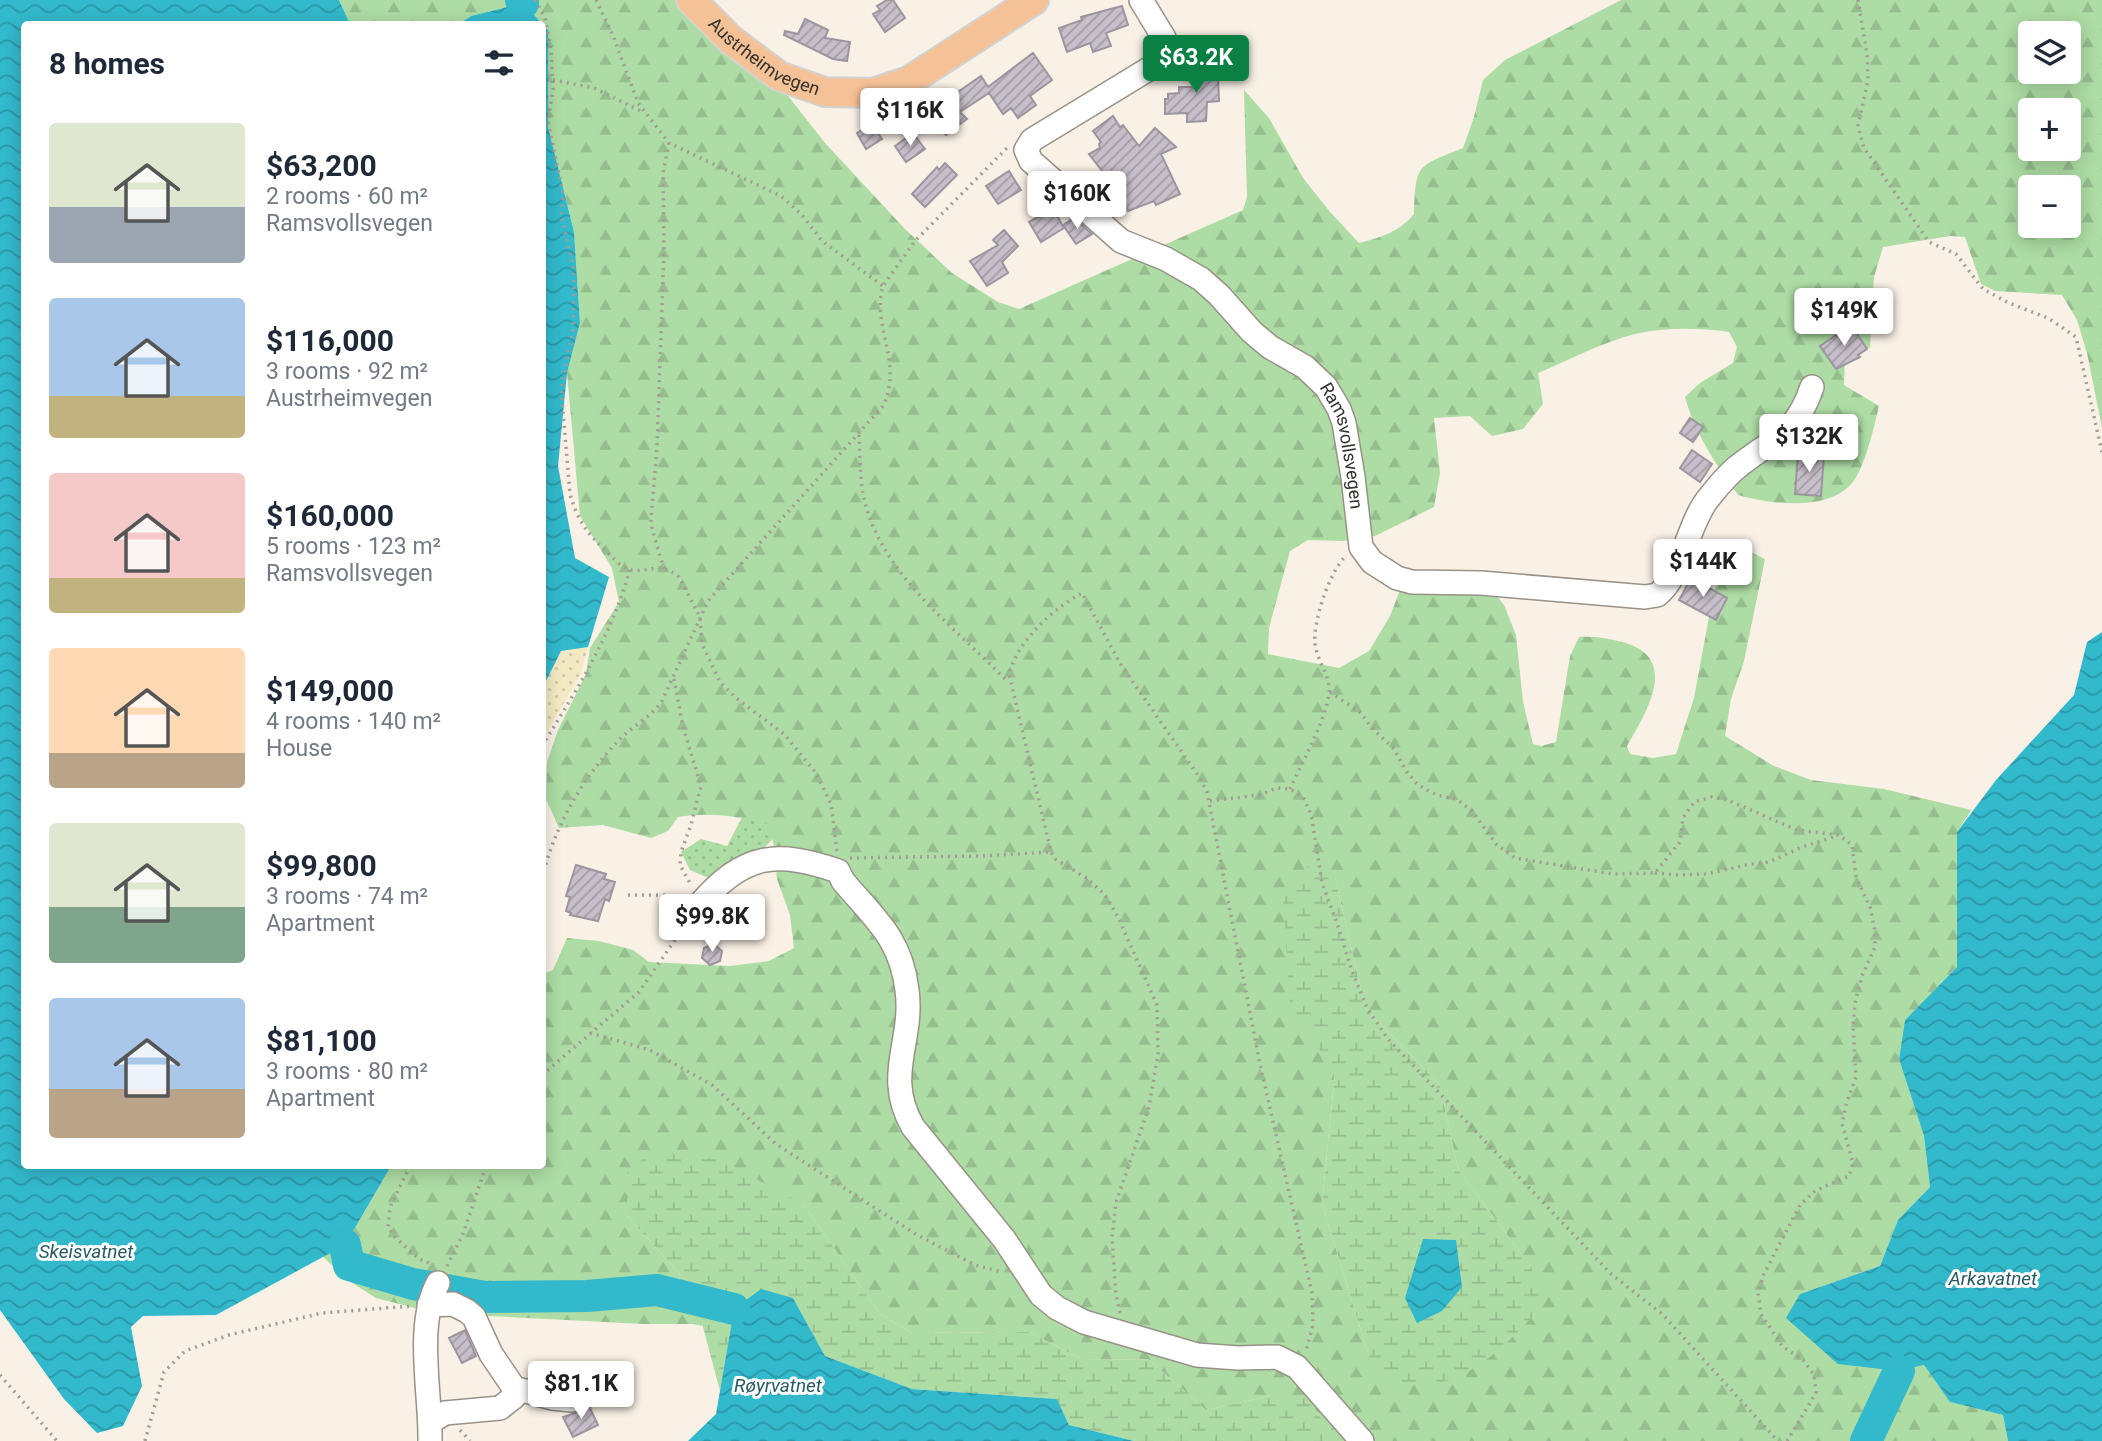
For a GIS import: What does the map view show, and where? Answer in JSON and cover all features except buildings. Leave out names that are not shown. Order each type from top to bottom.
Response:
[{"type":"main road","name":"Austrheimvegen","points":[[691,0],[731,40],[779,76],[825,92],[873,93],[909,81],[1034,0]]},
{"type":"street","points":[[1026,150],[1032,141],[1157,64],[1166,51],[1164,38],[1141,0]]},
{"type":"street","name":"Ramsvollsvegen","points":[[1026,150],[1031,161],[1121,241],[1166,259],[1201,279],[1252,332],[1270,347],[1305,367],[1326,387],[1339,409],[1347,438],[1361,547]]},
{"type":"street","points":[[1361,547],[1372,562],[1397,578],[1412,582],[1457,581],[1644,597],[1657,595],[1670,578],[1691,528],[1705,503],[1737,467],[1787,432],[1807,403],[1812,387]]},
{"type":"street","points":[[699,905],[717,884],[748,865],[771,857],[838,864],[843,881],[888,933],[903,970],[908,1004],[900,1065],[900,1091],[904,1111],[913,1128],[1004,1239],[1041,1295],[1064,1312],[1084,1322],[1197,1355],[1277,1357],[1297,1367],[1362,1441]]},
{"type":"street","points":[[430,1432],[445,1413],[506,1406],[514,1397],[514,1388],[491,1354],[474,1317],[453,1304],[436,1288]]},
{"type":"street","points":[[430,1432],[426,1345],[436,1288]]},
{"type":"street","points":[[514,1388],[552,1398],[572,1399]]},
{"type":"path","points":[[535,0],[546,21]]},
{"type":"path","points":[[596,0],[643,112],[669,143],[781,196],[802,215],[822,241],[883,286]]},
{"type":"path","points":[[1858,0],[1867,54],[1868,80],[1858,126],[1864,148],[1929,242],[1956,254],[1983,289],[2008,303],[2048,318],[2076,337],[2102,452]]},
{"type":"path","points":[[546,24],[553,80],[548,122],[564,194],[561,214],[572,257],[575,289],[573,330],[561,388],[569,495],[578,519],[592,538],[616,561],[630,569],[664,569],[679,577],[699,617],[702,644],[720,682],[736,698],[784,734],[816,774],[831,804],[838,864],[1051,852]]},
{"type":"path","points":[[553,80],[594,88],[643,112]]},
{"type":"path","points":[[664,569],[651,519],[657,448],[664,248],[663,173],[669,143]]},
{"type":"path","points":[[546,862],[550,847],[575,796],[618,741],[657,708],[674,677],[699,617],[718,588],[883,406],[890,389],[891,371],[881,302],[883,286],[915,241],[1005,148],[1026,150]]},
{"type":"path","points":[[859,433],[864,495],[874,527],[887,552],[914,589],[1010,684]]},
{"type":"path","points":[[1290,789],[1324,713],[1330,692],[1314,644],[1332,576],[1345,557],[1361,547]]},
{"type":"path","points":[[546,739],[597,654],[621,598],[630,569]]},
{"type":"path","points":[[1124,1332],[1116,1294],[1112,1238],[1116,1202],[1149,1107],[1158,1055],[1157,1005],[1118,917],[1105,895],[1088,879],[1055,859],[1051,852],[1010,684],[1011,667],[1034,632],[1050,616],[1082,593],[1121,665],[1200,778],[1210,801],[1260,1064],[1314,1305],[1311,1336],[1297,1367]]},
{"type":"path","points":[[674,677],[683,727],[701,786],[681,852],[680,865],[699,905]]},
{"type":"path","points":[[1330,692],[1361,713],[1393,748],[1418,785],[1437,796],[1456,799],[1471,810],[1497,845],[1515,858],[1613,874],[1706,874],[1769,862],[1802,847],[1839,835]]},
{"type":"path","points":[[1210,801],[1260,795],[1278,788],[1290,789],[1303,797],[1311,814],[1322,883],[1350,968],[1367,1007],[1388,1038],[1611,1274],[1662,1314],[1778,1441]]},
{"type":"path","points":[[1655,873],[1680,842],[1683,818],[1694,802],[1711,797],[1728,800],[1797,830],[1839,835],[1852,845],[1856,877],[1870,907],[1874,947],[1855,1003],[1853,1026],[1856,1077],[1842,1124],[1853,1163],[1849,1175],[1816,1190],[1800,1205],[1764,1274],[1759,1293],[1761,1314],[1782,1346],[1803,1360],[1814,1376],[1816,1393],[1787,1441]]},
{"type":"path","points":[[628,895],[664,895],[699,905]]},
{"type":"path","points":[[546,1071],[639,992],[699,905]]},
{"type":"path","points":[[590,1033],[650,1050],[712,1085],[776,1144],[917,1235],[975,1265],[1031,1279]]},
{"type":"path","points":[[409,1169],[390,1207],[388,1227],[418,1259],[436,1288]]},
{"type":"path","points":[[436,1288],[463,1234],[485,1169]]},
{"type":"path","points":[[145,1441],[164,1372],[185,1351],[229,1335],[436,1288]]},
{"type":"path","points":[[0,1375],[57,1441]]},
{"type":"green space","points":[[339,0],[685,0],[774,78],[825,143],[905,229],[952,273],[998,302],[1019,309],[1243,210],[1247,197],[1244,90],[1269,118],[1303,178],[1359,243],[1390,233],[1414,214],[1418,175],[1436,159],[1463,148],[1483,80],[1505,60],[1621,0],[2102,0],[2102,428],[2087,353],[2077,320],[2062,295],[1995,291],[1981,284],[1965,237],[1950,236],[1883,247],[1874,277],[1870,347],[1845,361],[1844,385],[1879,406],[1861,467],[1852,483],[1841,492],[1814,502],[1798,503],[1766,501],[1738,495],[1700,436],[1685,397],[1700,383],[1733,363],[1737,347],[1729,332],[1682,329],[1635,334],[1598,346],[1538,373],[1543,404],[1523,429],[1492,436],[1470,416],[1434,418],[1440,473],[1434,507],[1375,536],[1344,541],[1308,540],[1290,551],[1269,628],[1268,654],[1339,668],[1369,651],[1390,616],[1406,574],[1485,582],[1504,605],[1516,635],[1523,702],[1533,744],[1541,746],[1556,742],[1570,656],[1579,637],[1601,638],[1640,649],[1650,660],[1655,672],[1650,702],[1627,746],[1630,754],[1653,758],[1676,754],[1694,698],[1714,590],[1736,552],[1751,552],[1765,559],[1744,661],[1731,699],[1725,736],[1774,766],[1811,780],[1884,789],[1971,810],[1957,832],[1957,967],[1905,1020],[1899,1059],[1924,1136],[1930,1187],[1898,1220],[1880,1266],[1800,1294],[1899,1371],[1924,1365],[1950,1402],[2003,1415],[2008,1441],[1323,1441],[1323,1422],[1270,1396],[1206,1410],[1148,1359],[1083,1360],[1029,1332],[912,1333],[880,1314],[803,1204],[627,1216],[699,1295],[703,1326],[434,1313],[376,1298],[349,1281],[322,1256],[345,1245],[389,1169],[546,1169],[546,973],[553,970],[567,938],[599,941],[633,950],[649,962],[730,966],[769,961],[794,948],[790,915],[777,879],[773,841],[766,823],[722,815],[678,817],[668,831],[651,838],[603,825],[559,828],[546,799],[547,762],[558,730],[586,674],[590,648],[619,602],[612,568],[580,516],[567,373],[580,323],[574,232],[548,127],[546,21],[539,21],[522,3],[471,16],[464,21],[349,21]],"holes":[[[1335,877],[1365,1008],[1440,1085],[1458,1169],[1531,1267],[1369,1357],[1322,1203],[1335,1072]]]},
{"type":"green space","points":[[748,806],[783,824],[768,844],[752,858],[711,879],[690,870],[681,852],[701,839],[727,846]]},
{"type":"green space","points":[[1308,866],[1335,877],[1365,1008],[1440,1085],[1458,1169],[1531,1267],[1543,1305],[1494,1354],[1480,1365],[1449,1380],[1422,1385],[1389,1384],[1369,1357],[1322,1203],[1335,1072],[1290,1007],[1283,890]]},
{"type":"green space","points":[[652,1152],[718,1159],[803,1204],[880,1314],[912,1333],[1029,1332],[1083,1360],[1148,1359],[1206,1410],[1270,1396],[1309,1397],[1323,1422],[1323,1441],[1134,1441],[1069,1425],[1057,1399],[912,1389],[825,1356],[793,1298],[734,1309],[720,1391],[703,1327],[699,1295],[627,1216],[627,1172]]},
{"type":"sand","points":[[588,647],[580,676],[546,733],[546,681],[561,651]]},
{"type":"water","name":"Skeisvatnet","points":[[0,0],[339,0],[349,21],[21,21],[21,1169],[389,1169],[345,1245],[216,1315],[143,1316],[131,1327],[142,1386],[123,1426],[97,1433],[64,1399],[0,1310]]},
{"type":"water","points":[[523,3],[539,21],[464,21],[471,16]]},
{"type":"water","points":[[546,28],[548,127],[574,232],[580,323],[567,373],[558,466],[575,558],[609,577],[588,647],[561,651],[546,681]]},
{"type":"water","name":"Arkavatnet","points":[[2102,632],[2102,1441],[2008,1441],[2003,1415],[1950,1402],[1924,1365],[1899,1371],[1838,1364],[1786,1318],[1800,1294],[1880,1266],[1898,1220],[1930,1187],[1924,1136],[1899,1059],[1905,1020],[1957,967],[1957,832],[1996,780],[2074,695],[2087,642]]},
{"type":"water","points":[[1423,1239],[1456,1240],[1462,1287],[1442,1311],[1417,1323],[1405,1298]]},
{"type":"water","name":"Røyrvatnet","points":[[761,1289],[793,1298],[825,1356],[912,1389],[1057,1399],[1069,1425],[1134,1441],[688,1441],[716,1414],[734,1309]]},
{"type":"waterway","points":[[345,1245],[349,1265],[413,1284],[485,1297],[587,1296],[657,1290],[734,1309]]},
{"type":"waterway","points":[[1866,1441],[1899,1371]]}]
